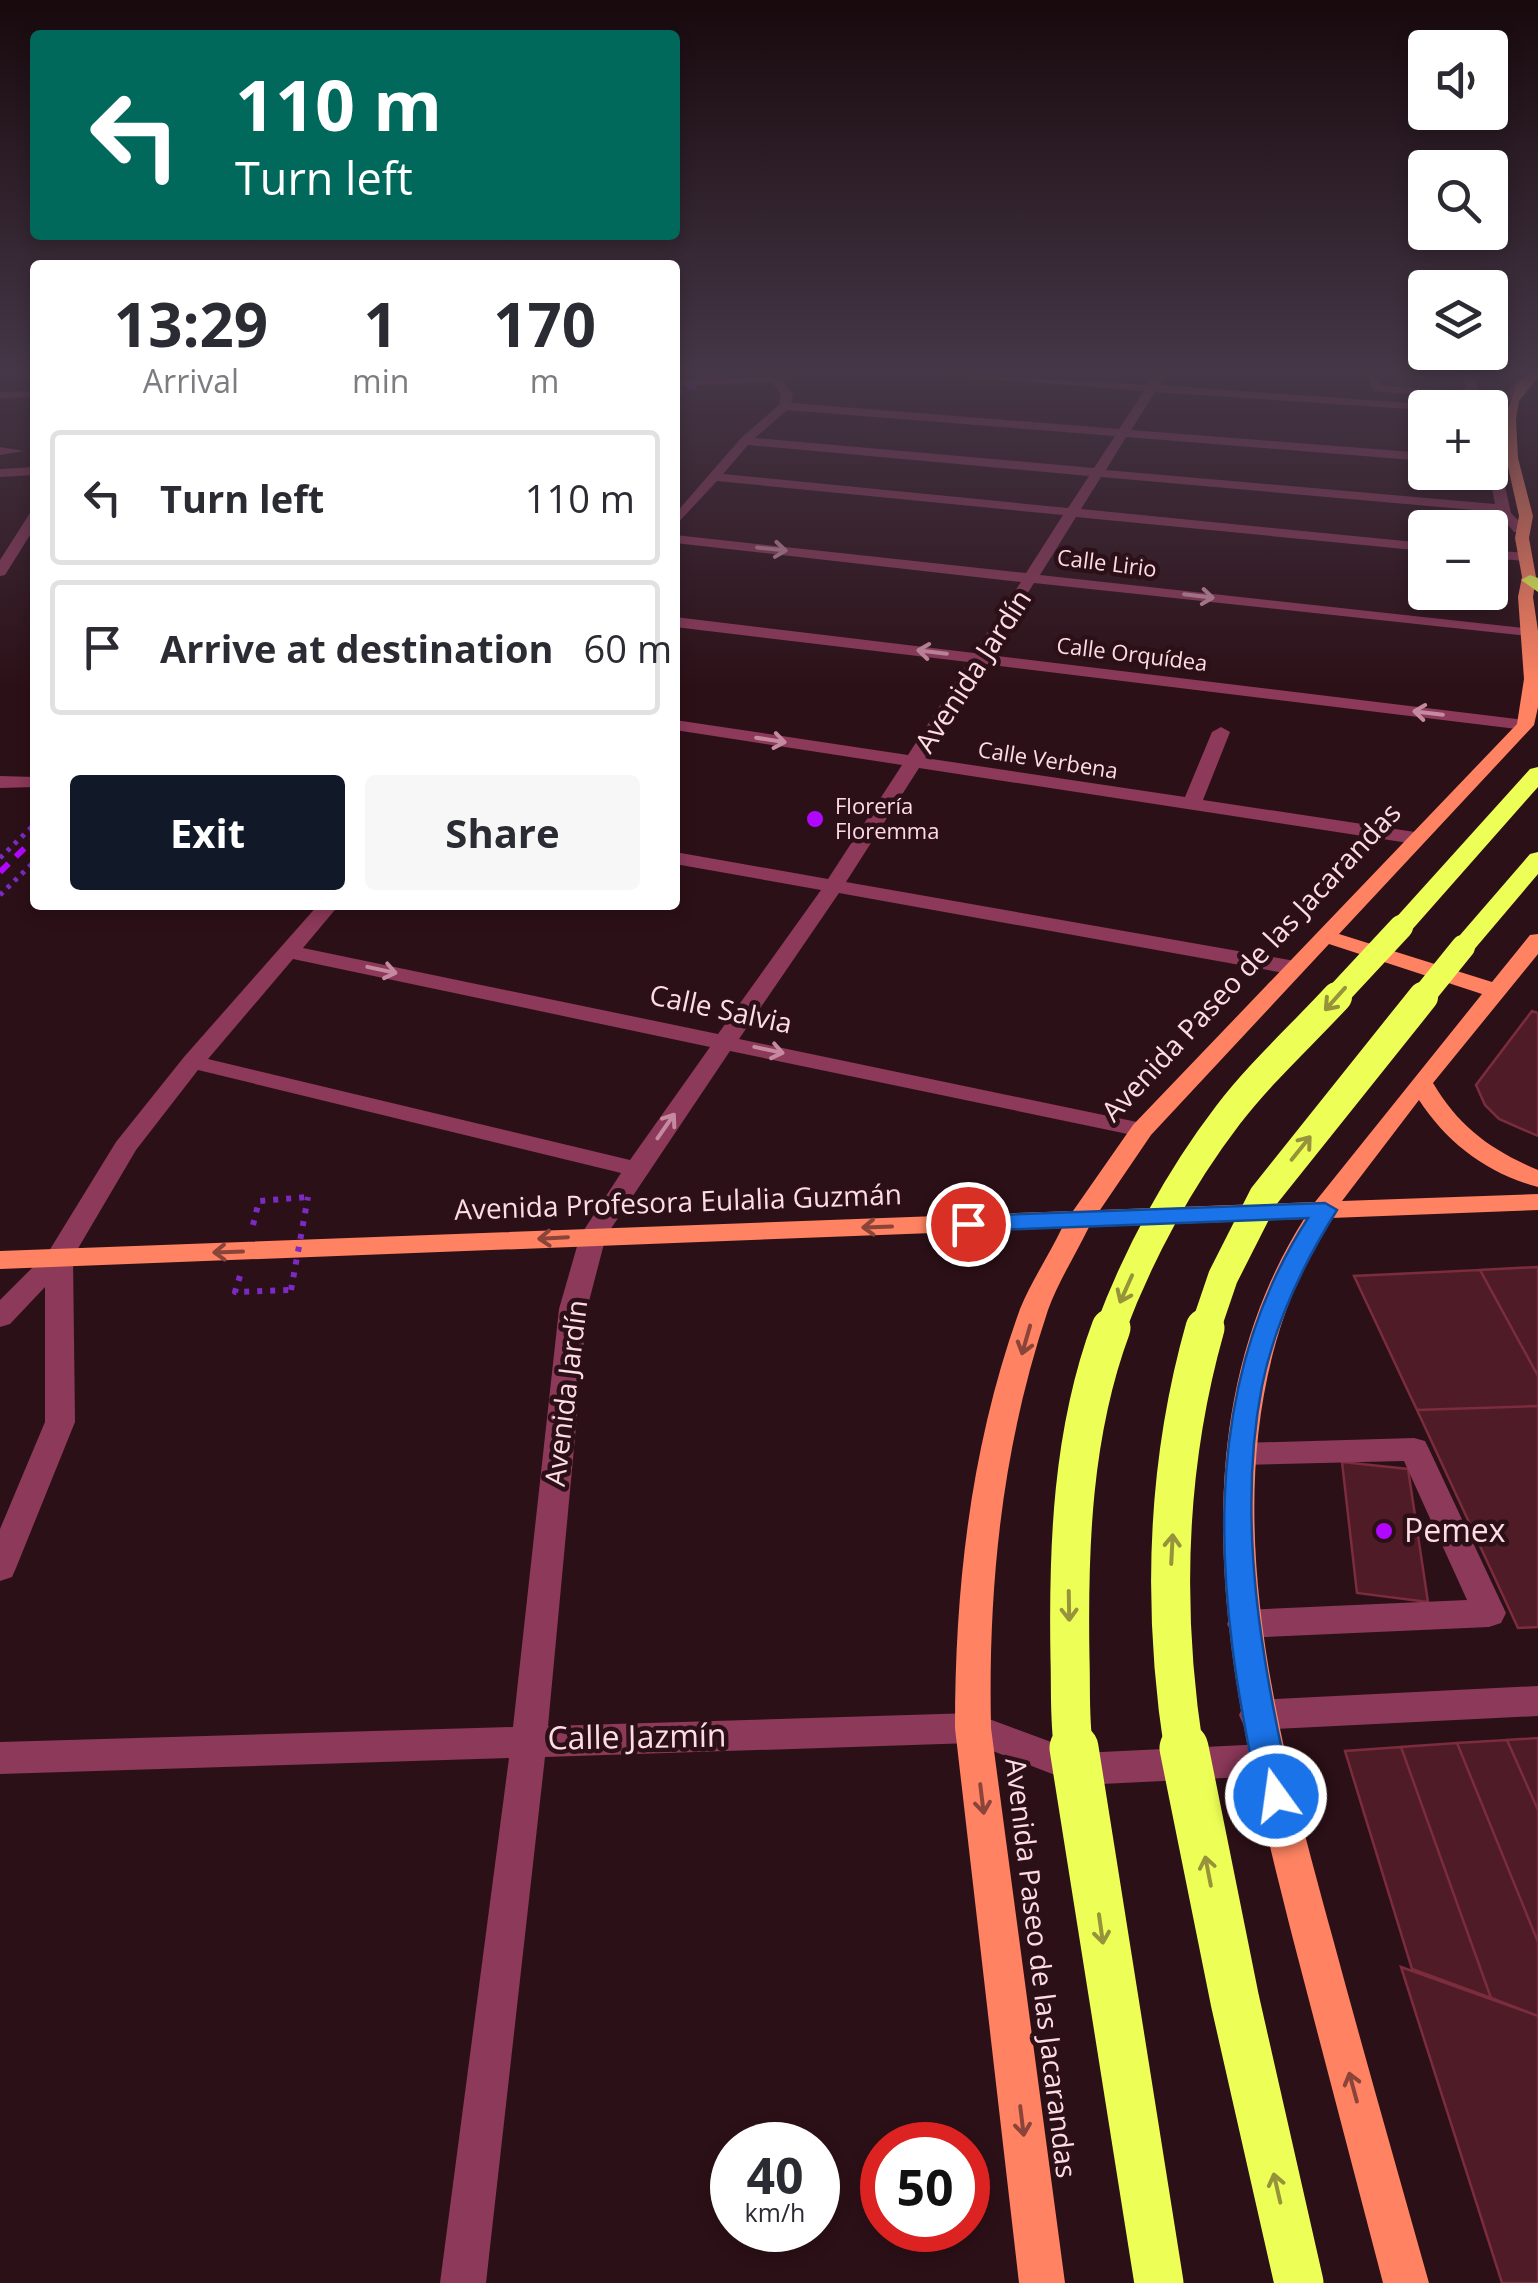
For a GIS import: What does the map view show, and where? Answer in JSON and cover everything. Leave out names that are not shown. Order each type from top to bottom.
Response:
[{"type":"highway","points":[[1159,2283],[1072,1737],[1069,1587],[1079,1454],[1096,1368],[1123,1295],[1154,1229],[1191,1166],[1230,1112],[1538,774]]},
{"type":"highway","points":[[1299,2283],[1228,1972],[1189,1777],[1173,1662],[1171,1563],[1178,1454],[1194,1358],[1224,1273],[1248,1223],[1282,1172],[1538,859]]},
{"type":"main road","points":[[1516,477],[1525,558],[1534,584],[1524,594],[1533,634],[1534,698],[1524,725]]},
{"type":"main road","name":"Avenida Paseo de las Jacarandas","points":[[1042,2283],[973,1728],[974,1617],[981,1529],[994,1452],[1035,1307],[1080,1220],[1142,1130],[1524,725]]},
{"type":"main road","points":[[1325,936],[1497,990]]},
{"type":"main road","points":[[1406,2283],[1257,1715],[1244,1624],[1239,1527],[1241,1454],[1249,1386],[1267,1322],[1295,1257],[1358,1162],[1538,940]]},
{"type":"main road","points":[[1422,1082],[1438,1116],[1453,1133],[1476,1149],[1538,1179]]},
{"type":"main road","name":"Avenida Profesora Eulalia Guzmán","points":[[0,1260],[1538,1202]]},
{"type":"street","points":[[680,516],[715,477]]},
{"type":"street","points":[[720,477],[1408,545]]},
{"type":"street","name":"Avenida Jardín","points":[[464,2283],[529,1740],[573,1308],[593,1236],[834,886],[1097,477]]},
{"type":"street","points":[[1151,477],[1504,508],[1522,522]]},
{"type":"street","points":[[1499,490],[1504,508]]},
{"type":"street","points":[[0,541],[28,540]]},
{"type":"street","points":[[0,572],[28,540]]},
{"type":"street","name":"Calle Lirio","points":[[680,540],[1533,634]]},
{"type":"street","points":[[1508,556],[1525,558]]},
{"type":"street","name":"Calle Orquídea","points":[[680,623],[1524,725]]},
{"type":"street","name":"Calle Verbena","points":[[680,727],[1414,838]]},
{"type":"street","points":[[1192,804],[1221,732]]},
{"type":"street","points":[[0,782],[30,782]]},
{"type":"street","points":[[680,859],[1295,968]]},
{"type":"street","points":[[0,1317],[59,1257],[125,1147],[192,1062],[324,910]]},
{"type":"street","name":"Calle Salvia","points":[[286,951],[1142,1130]]},
{"type":"street","points":[[192,1062],[636,1169]]},
{"type":"street","points":[[0,1568],[60,1422],[59,1257]]},
{"type":"street","points":[[1241,1454],[1414,1449],[1489,1613],[1244,1624]]},
{"type":"street","points":[[1257,1715],[1538,1700]]},
{"type":"street","name":"Calle Jazmín","points":[[0,1758],[973,1728],[1081,1769],[1266,1760]]},
{"type":"path","points":[[0,858],[30,829]]},
{"type":"path","points":[[0,895],[30,867]]},
{"type":"path","points":[[235,1292],[291,1290],[308,1197],[259,1201]]},
{"type":"building","points":[[1532,1011],[1538,1013],[1538,1136],[1499,1119],[1485,1105],[1476,1085]]},
{"type":"building","points":[[1538,1267],[1538,1376],[1480,1270]]},
{"type":"building","points":[[1480,1270],[1538,1376],[1538,1406],[1417,1410],[1354,1276]]},
{"type":"building","points":[[1538,1406],[1538,1627],[1518,1628],[1417,1410]]},
{"type":"building","name":"Pemex","points":[[1342,1462],[1408,1469],[1428,1602],[1357,1593]]},
{"type":"building","points":[[1538,1738],[1538,1810],[1507,1740]]},
{"type":"building","points":[[1507,1740],[1538,1810],[1538,1942],[1457,1743]]},
{"type":"building","points":[[1457,1743],[1538,1942],[1538,2016],[1491,1998],[1401,1747]]},
{"type":"building","points":[[1401,1747],[1491,1998],[1412,1969],[1345,1751]]},
{"type":"building","points":[[1401,1967],[1538,2016],[1538,2283],[1502,2283]]},
{"type":"railway","points":[[0,872],[30,843]]},
{"type":"place","name":"Florería Floremma","points":[[815,819]]},
{"type":"place","name":"Pemex","points":[[1384,1531]]},
{"type":"route","points":[[968,1224],[1325,1210],[1295,1257],[1267,1322],[1249,1386],[1241,1454],[1239,1527],[1244,1624],[1257,1715],[1276,1796]]}]
